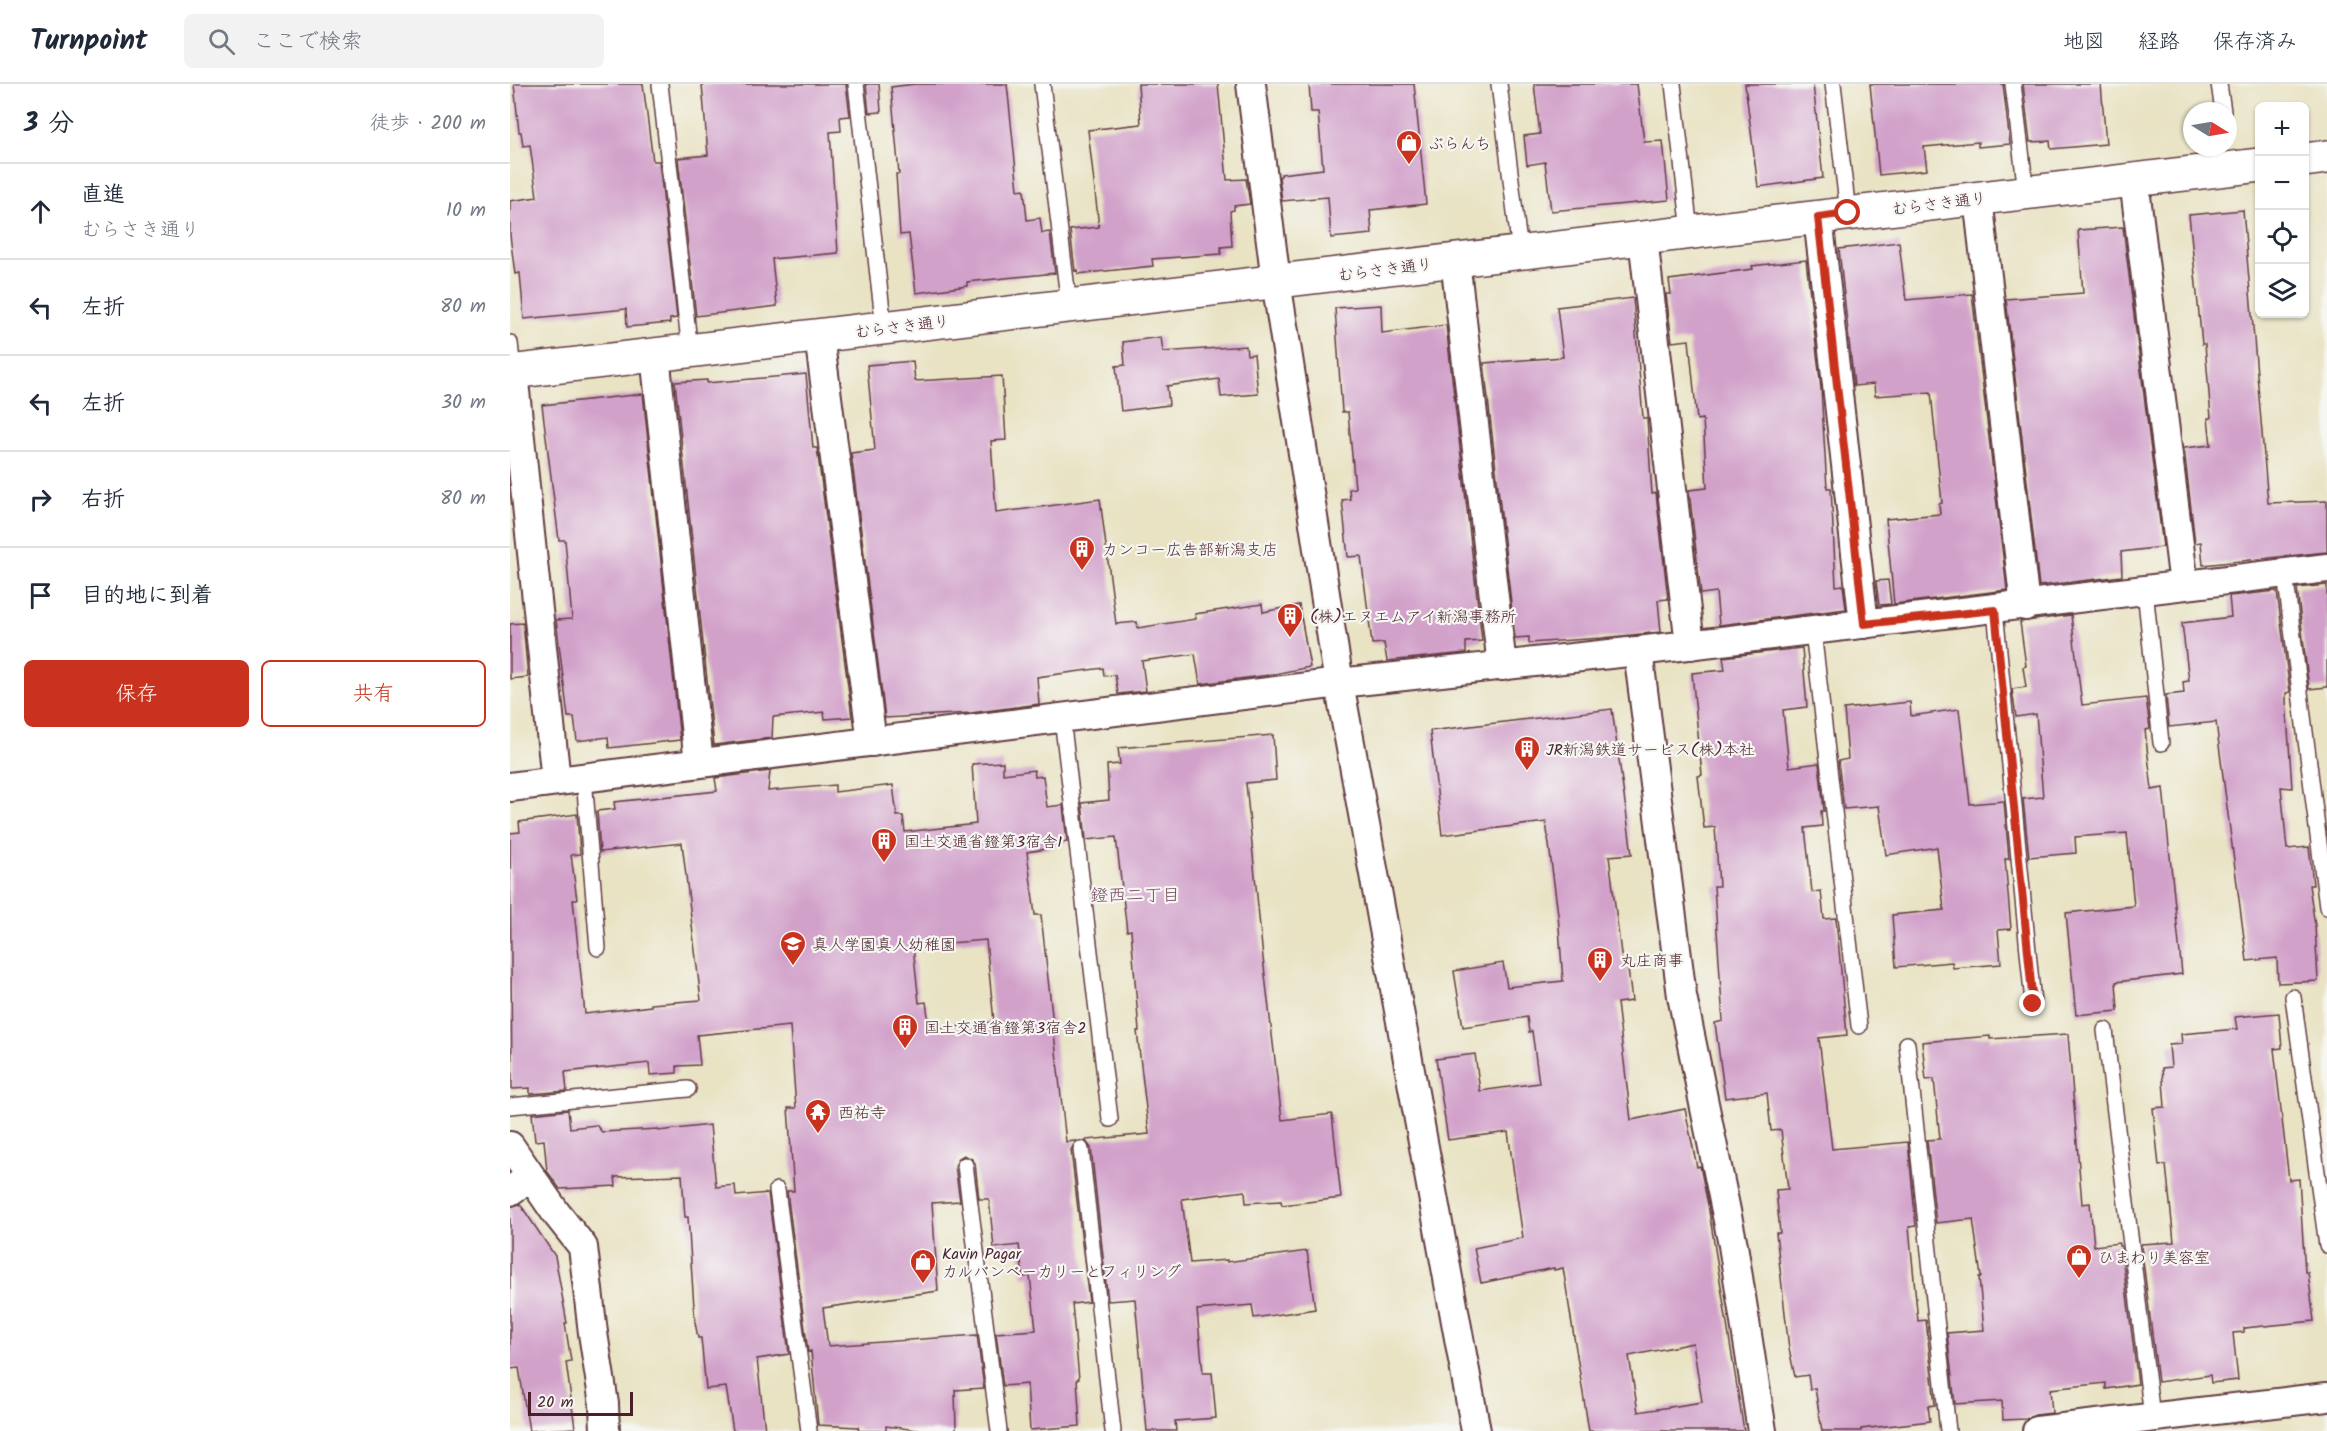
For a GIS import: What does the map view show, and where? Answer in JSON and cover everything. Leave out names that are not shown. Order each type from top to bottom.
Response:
[{"type":"street","points":[[1251,84],[1276,281],[1339,683],[1476,1431]]},
{"type":"street","points":[[2309,159],[2327,157]]},
{"type":"street","name":"むらさき通り","points":[[511,362],[655,355],[690,351],[2134,180],[2239,164]]},
{"type":"street","points":[[2134,180],[2184,585]]},
{"type":"street","points":[[1978,198],[2025,606]]},
{"type":"street","points":[[1833,215],[1864,624]]},
{"type":"street","points":[[1643,238],[1690,645]]},
{"type":"street","points":[[1455,260],[1502,666]]},
{"type":"street","points":[[819,336],[872,742]]},
{"type":"street","points":[[655,355],[699,763]]},
{"type":"street","points":[[511,362],[556,781]]},
{"type":"street","points":[[510,787],[1339,683],[1995,610],[2327,568]]},
{"type":"street","points":[[1638,651],[1682,996],[1733,1245],[1762,1431]]},
{"type":"street","points":[[510,1146],[520,1184],[583,1247],[604,1404],[605,1431]]},
{"type":"street","points":[[2037,1431],[2327,1396]]},
{"type":"lane","points":[[660,84],[690,351]]},
{"type":"lane","points":[[856,84],[884,328]]},
{"type":"lane","points":[[1042,84],[1069,306]]},
{"type":"lane","points":[[1499,84],[1520,252]]},
{"type":"lane","points":[[1673,84],[1690,232]]},
{"type":"lane","points":[[1833,84],[1833,215]]},
{"type":"lane","points":[[2013,84],[2026,192]]},
{"type":"lane","points":[[2219,84],[2222,102]]},
{"type":"lane","points":[[2285,573],[2327,908]]},
{"type":"lane","points":[[2145,590],[2161,743]]},
{"type":"lane","points":[[1995,610],[2033,1004]]},
{"type":"lane","points":[[1813,631],[1859,1026]]},
{"type":"lane","points":[[1062,718],[1110,1119]]},
{"type":"lane","points":[[584,778],[598,948]]},
{"type":"lane","points":[[2294,997],[2327,1245]]},
{"type":"lane","points":[[2105,1030],[2152,1417]]},
{"type":"lane","points":[[1907,1044],[1947,1431]]},
{"type":"lane","points":[[510,1106],[688,1089]]},
{"type":"lane","points":[[1081,1149],[1113,1431]]},
{"type":"lane","points":[[965,1165],[999,1431]]},
{"type":"lane","points":[[777,1190],[809,1431]]},
{"type":"building","points":[[514,84],[643,84],[653,161],[659,161],[677,318],[670,319],[670,323],[627,327],[626,309],[524,319],[520,273],[515,274],[510,235],[510,201],[537,197],[530,145],[523,146],[521,132],[519,132]]},
{"type":"building","points":[[702,84],[846,84],[850,116],[840,117],[841,131],[830,132],[838,253],[772,259],[777,306],[696,316],[678,158],[708,155]]},
{"type":"building","points":[[866,84],[879,84],[881,112],[869,113]]},
{"type":"building","points":[[915,84],[1007,84],[1018,190],[1024,189],[1027,220],[1040,218],[1042,233],[1050,232],[1055,273],[967,282],[967,286],[916,293],[909,234],[900,235],[896,174],[899,174],[891,87]]},
{"type":"building","points":[[1138,84],[1218,84],[1227,180],[1246,179],[1250,204],[1234,206],[1234,210],[1230,211],[1232,246],[1221,247],[1221,254],[1152,259],[1153,266],[1078,274],[1078,270],[1075,271],[1070,230],[1099,227],[1088,130],[1141,124]]},
{"type":"building","points":[[1309,84],[1414,84],[1426,204],[1370,210],[1372,234],[1331,238],[1328,197],[1282,201],[1279,177],[1281,174],[1323,169],[1318,112],[1311,112]]},
{"type":"building","points":[[1534,84],[1637,84],[1644,142],[1663,141],[1669,200],[1551,211],[1545,162],[1527,165],[1524,136],[1540,134]]},
{"type":"building","points":[[1745,84],[1813,84],[1823,178],[1758,187]]},
{"type":"building","points":[[1870,84],[2003,84],[2010,144],[1978,147],[1978,142],[1924,147],[1927,170],[1879,175]]},
{"type":"building","points":[[2023,84],[2101,84],[2106,144],[2051,149],[2050,141],[2030,142]]},
{"type":"building","points":[[2243,210],[2268,503],[2327,501],[2327,552],[2203,565],[2201,542],[2195,543],[2184,448],[2211,445],[2205,344],[2202,344],[2189,215]]},
{"type":"building","points":[[2123,227],[2163,547],[2121,552],[2122,576],[2039,586],[2006,299],[2083,293],[2078,230]]},
{"type":"building","points":[[1899,242],[1906,300],[1972,294],[2007,590],[1894,604],[1886,519],[1940,514],[1939,504],[1942,503],[1931,392],[1875,396],[1874,384],[1854,386],[1839,249]]},
{"type":"building","points":[[1806,260],[1821,389],[1827,488],[1831,488],[1836,586],[1843,585],[1846,609],[1719,625],[1716,592],[1701,594],[1689,490],[1707,488],[1703,419],[1697,420],[1689,340],[1672,342],[1666,294],[1671,294],[1669,280],[1753,269],[1752,266]]},
{"type":"building","points":[[1633,298],[1643,418],[1647,418],[1652,494],[1656,493],[1668,599],[1658,600],[1661,632],[1529,643],[1529,637],[1515,638],[1484,363],[1563,357],[1557,307]]},
{"type":"building","points":[[1381,305],[1382,333],[1446,325],[1482,641],[1466,642],[1466,653],[1387,661],[1384,643],[1372,644],[1361,556],[1348,557],[1342,500],[1350,499],[1349,489],[1355,488],[1348,412],[1342,412],[1335,308]]},
{"type":"building","points":[[1161,337],[1163,352],[1246,346],[1247,355],[1254,354],[1258,394],[1221,397],[1219,379],[1167,386],[1169,405],[1121,411],[1116,366],[1125,365],[1123,342]]},
{"type":"building","points":[[913,361],[915,381],[1002,376],[1006,440],[991,441],[996,513],[1100,499],[1116,624],[1137,622],[1138,628],[1196,619],[1195,614],[1262,604],[1263,612],[1299,605],[1310,667],[1200,684],[1195,654],[1142,661],[1146,691],[1118,694],[1115,675],[1104,676],[1103,668],[1037,677],[1039,704],[971,713],[885,718],[851,453],[875,450],[867,365]]},
{"type":"building","points":[[806,374],[813,448],[817,448],[852,717],[825,719],[824,712],[773,717],[772,738],[714,745],[675,382],[707,380],[707,383]]},
{"type":"building","points":[[643,394],[680,740],[609,748],[608,737],[577,741],[574,717],[568,717],[556,620],[572,619],[565,540],[559,540],[542,405]]},
{"type":"building","points":[[1888,580],[1891,604],[1879,605],[1876,581]]},
{"type":"building","points":[[2327,585],[2327,687],[2309,689],[2297,588]]},
{"type":"building","points":[[2277,591],[2290,692],[2286,693],[2286,700],[2292,788],[2281,787],[2287,849],[2309,847],[2313,885],[2309,885],[2315,926],[2318,981],[2278,983],[2277,958],[2247,961],[2216,722],[2169,727],[2166,695],[2184,693],[2183,682],[2189,681],[2182,623],[2231,617],[2229,596]]},
{"type":"building","points":[[2071,615],[2082,705],[2146,698],[2150,729],[2145,730],[2152,790],[2163,788],[2182,974],[2116,982],[2118,1011],[2076,1015],[2066,913],[2134,906],[2127,833],[2075,837],[2076,853],[2029,857],[2023,799],[2043,797],[2036,714],[2016,717],[2012,689],[2026,687],[2023,667],[2026,666],[2020,622]]},
{"type":"building","points":[[523,623],[528,677],[510,679],[510,624]]},
{"type":"building","points":[[1802,648],[1807,707],[1783,710],[1789,767],[1819,763],[1824,811],[1821,811],[1822,826],[1805,828],[1812,892],[1821,891],[1824,919],[1836,918],[1847,1035],[1819,1038],[1832,1149],[1908,1142],[1916,1226],[1909,1227],[1918,1321],[1926,1320],[1935,1405],[1928,1406],[1930,1421],[1861,1429],[1861,1431],[1822,1431],[1815,1388],[1810,1389],[1808,1375],[1795,1377],[1789,1349],[1776,1233],[1780,1233],[1776,1190],[1788,1189],[1781,1130],[1771,1131],[1767,1093],[1725,1098],[1715,1023],[1723,1021],[1714,886],[1719,886],[1715,827],[1704,828],[1698,776],[1702,775],[1692,673],[1725,670],[1723,657]]},
{"type":"building","points":[[1910,702],[1911,716],[1959,709],[1970,804],[2004,801],[2009,859],[2005,859],[2011,929],[1998,930],[2001,964],[1953,968],[1952,962],[1896,967],[1892,915],[1944,910],[1937,847],[1886,855],[1879,806],[1844,809],[1838,761],[1848,759],[1844,709]]},
{"type":"building","points":[[1612,709],[1632,854],[1609,856],[1622,962],[1627,961],[1632,1001],[1617,1003],[1631,1120],[1685,1109],[1697,1167],[1700,1166],[1708,1205],[1744,1431],[1589,1431],[1563,1268],[1481,1283],[1474,1248],[1523,1238],[1508,1132],[1448,1140],[1436,1059],[1475,1054],[1480,1091],[1539,1083],[1532,1031],[1529,1032],[1527,1017],[1463,1027],[1454,971],[1503,963],[1507,987],[1563,981],[1558,914],[1546,822],[1442,835],[1430,731]],"holes":[[[1693,1343],[1702,1402],[1638,1412],[1629,1356]]]},
{"type":"building","points":[[1273,735],[1276,780],[1246,783],[1282,1120],[1332,1114],[1341,1198],[1282,1205],[1281,1201],[1246,1203],[1245,1191],[1182,1199],[1190,1263],[1227,1260],[1227,1262],[1307,1251],[1315,1309],[1254,1318],[1252,1305],[1197,1310],[1203,1373],[1212,1373],[1216,1418],[1175,1421],[1176,1431],[1147,1431],[1135,1299],[1108,1301],[1091,1148],[1085,1140],[1149,1134],[1137,1031],[1139,1031],[1131,930],[1127,931],[1116,837],[1086,840],[1082,803],[1109,800],[1107,765],[1120,764],[1118,748]]},
{"type":"building","points":[[1003,762],[1003,774],[1034,770],[1035,777],[1043,776],[1047,807],[1063,805],[1067,842],[1053,844],[1053,848],[1027,852],[1035,915],[1041,915],[1066,1142],[1076,1141],[1071,1150],[1089,1302],[1072,1304],[1079,1379],[1077,1379],[1080,1426],[1030,1430],[1027,1384],[1003,1386],[996,1333],[1036,1330],[1030,1276],[1023,1277],[1019,1245],[994,1248],[989,1199],[979,1199],[975,1163],[964,1155],[959,1158],[955,1166],[960,1201],[932,1203],[938,1291],[823,1308],[828,1346],[977,1335],[984,1388],[955,1390],[956,1431],[925,1431],[886,1426],[886,1431],[859,1431],[858,1427],[818,1425],[811,1351],[808,1352],[787,1191],[794,1191],[788,1108],[796,1108],[790,1026],[697,1035],[700,1065],[677,1066],[677,1073],[650,1075],[649,1063],[565,1072],[567,1091],[530,1094],[530,1088],[512,1089],[510,833],[520,832],[519,822],[577,814],[580,854],[571,855],[577,900],[573,900],[585,1014],[651,1006],[651,1004],[701,1000],[682,843],[600,852],[597,811],[615,809],[614,802],[717,791],[715,778],[770,771],[768,791],[835,785],[835,792],[893,785],[897,816],[903,816],[905,832],[976,824],[972,764]],"holes":[[[986,940],[994,1022],[930,1030],[926,1002],[919,1003],[913,946]]]},
{"type":"building","points":[[2279,1013],[2282,1048],[2274,1049],[2289,1180],[2299,1179],[2305,1272],[2308,1272],[2314,1321],[2244,1328],[2244,1332],[2233,1333],[2238,1380],[2211,1383],[2210,1375],[2158,1382],[2141,1244],[2174,1242],[2166,1165],[2159,1166],[2153,1108],[2165,1107],[2162,1068],[2171,1067],[2169,1045],[2182,1044],[2181,1034],[2237,1029],[2235,1017]]},
{"type":"building","points":[[2068,1034],[2082,1204],[2090,1203],[2094,1246],[2119,1243],[2121,1246],[2138,1384],[2106,1389],[2106,1383],[2050,1389],[2052,1413],[2035,1415],[2026,1419],[2003,1420],[2002,1401],[1955,1404],[1947,1333],[1984,1330],[1979,1277],[1981,1277],[1973,1219],[1936,1223],[1927,1140],[1940,1139],[1934,1079],[1926,1080],[1922,1042],[1990,1036],[1990,1039]]},
{"type":"building","points":[[568,1110],[570,1128],[596,1125],[602,1132],[658,1129],[658,1131],[710,1125],[716,1187],[735,1185],[736,1196],[768,1193],[789,1354],[757,1359],[765,1431],[733,1431],[726,1387],[706,1389],[701,1338],[698,1338],[695,1322],[688,1217],[685,1217],[682,1175],[615,1177],[616,1186],[560,1189],[547,1171],[544,1140],[535,1141],[532,1114]]},
{"type":"building","points":[[520,1204],[555,1256],[567,1323],[565,1323],[571,1361],[566,1362],[575,1428],[529,1431],[519,1368],[510,1369],[510,1207]]},
{"type":"place","name":"ぶらんち","points":[[1409,166]]},
{"type":"place","name":"カンコー広告部新潟支店","points":[[1082,572]]},
{"type":"place","name":"(株)エヌエムアイ新潟事務所","points":[[1290,639]]},
{"type":"place","name":"JR新潟鉄道サービス(株)本社","points":[[1527,772]]},
{"type":"place","name":"国土交通省鐙第3宿舎1","points":[[884,864]]},
{"type":"place","name":"真人学園真人幼稚園","points":[[793,967]]},
{"type":"place","name":"丸庄商事","points":[[1600,983]]},
{"type":"place","name":"国土交通省鐙第3宿舎2","points":[[905,1050]]},
{"type":"place","name":"西祐寺","points":[[818,1135]]},
{"type":"place","name":"ひまわり美容室","points":[[2079,1280]]},
{"type":"place","name":"Kavin Pagar カルバンベーカリーとフィリング","points":[[923,1285]]},
{"type":"district","name":"鐙西二丁目","points":[[1135,895]]},
{"type":"route","points":[[1848,213],[1818,217],[1864,624],[1995,610],[2033,1004]]}]
